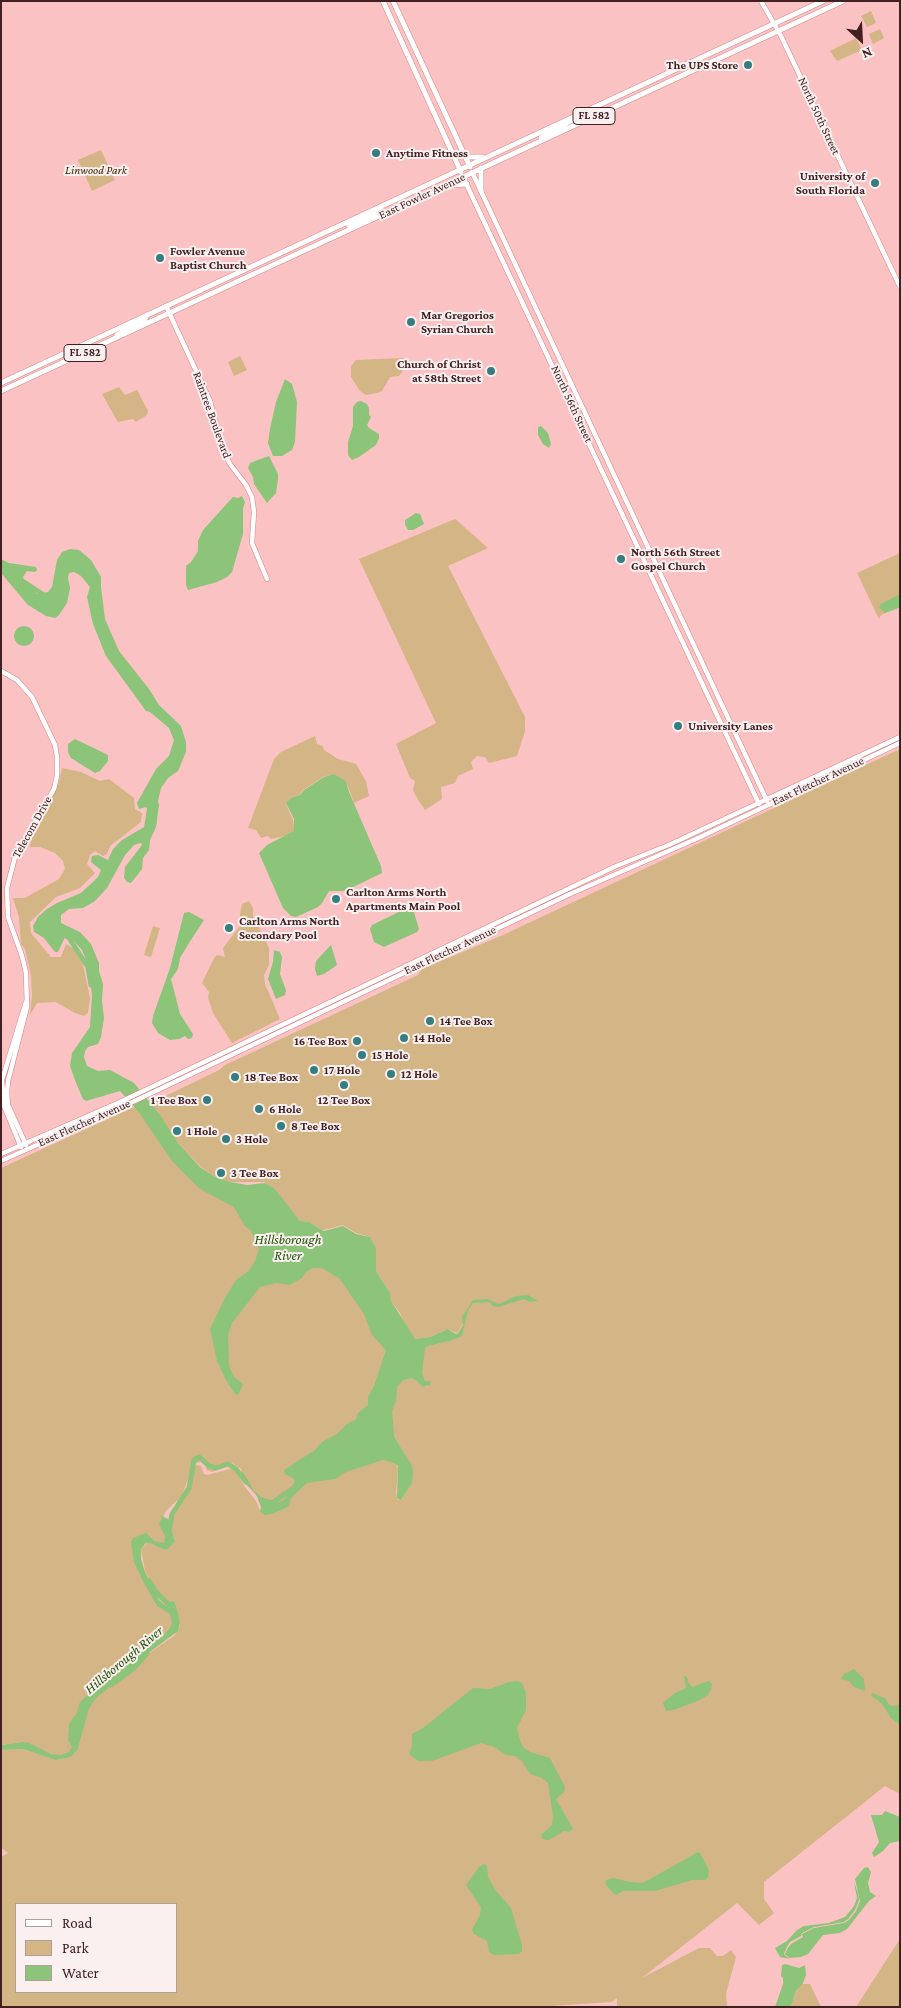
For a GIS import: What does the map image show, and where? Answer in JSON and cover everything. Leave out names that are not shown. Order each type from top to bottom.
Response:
[{"type":"main road","name":"North 56th Street","points":[[383,1],[453,156],[761,808]]},
{"type":"main road","name":"North 56th Street","points":[[393,1],[768,804]]},
{"type":"main road","name":"North 50th Street","points":[[761,1],[778,30],[900,287]]},
{"type":"main road","name":"East Fowler Avenue","points":[[1,383],[823,1]]},
{"type":"main road","name":"East Fowler Avenue","points":[[1,391],[843,1]]},
{"type":"main road","points":[[705,64],[711,57],[748,36]]},
{"type":"main road","points":[[648,91],[660,82],[686,69],[692,62]]},
{"type":"main road","points":[[617,105],[622,98],[640,90],[652,81]]},
{"type":"main road","points":[[572,126],[611,104],[614,98]]},
{"type":"main road","points":[[540,141],[542,137],[579,115]]},
{"type":"main road","points":[[453,156],[453,173]]},
{"type":"main road","points":[[465,156],[488,156]]},
{"type":"main road","points":[[481,168],[481,191]]},
{"type":"main road","points":[[445,186],[467,184]]},
{"type":"main road","points":[[344,232],[345,228],[379,211],[381,206]]},
{"type":"main road","name":"Raintree Boulevard","points":[[166,306],[210,401],[221,447],[252,497],[254,512],[252,543],[267,579]]},
{"type":"main road","points":[[95,348],[144,321],[147,315]]},
{"type":"main road","points":[[696,669],[703,669],[711,683]]},
{"type":"main road","name":"Telecom Drive","points":[[1,671],[17,680],[32,697],[55,745],[57,757],[57,776],[54,789],[15,857],[7,888],[8,917],[21,951],[26,973],[26,1001],[4,1080],[4,1106],[25,1150]]},
{"type":"main road","points":[[709,698],[717,694]]},
{"type":"main road","name":"East Fletcher Avenue","points":[[1,1161],[493,924],[614,867],[670,844],[900,736]]},
{"type":"main road","name":"East Fletcher Avenue","points":[[150,1090],[561,898],[696,839],[900,743]]},
{"type":"main road","name":"Telecom Drive","points":[[4,1080],[8,1105],[21,1134],[22,1144]]},
{"type":"main road","name":"East Fletcher Avenue","points":[[1,1154],[121,1104]]},
{"type":"main road","points":[[21,1134],[27,1138],[34,1139]]},
{"type":"green space","points":[[871,11],[876,23],[867,27],[861,16]]},
{"type":"green space","points":[[880,29],[884,38],[873,44],[869,34]]},
{"type":"green space","points":[[856,38],[862,50],[837,61],[830,51]]},
{"type":"green space","name":"Linwood Park","points":[[101,150],[115,180],[92,191],[78,160]]},
{"type":"green space","points":[[240,356],[247,370],[234,376],[228,362]]},
{"type":"green space","points":[[404,358],[402,372],[399,376],[390,377],[382,391],[377,393],[366,395],[360,391],[351,377],[351,366],[356,360]]},
{"type":"green space","points":[[119,387],[125,395],[137,390],[148,411],[147,415],[136,422],[133,419],[118,422],[102,394]]},
{"type":"green space","points":[[455,519],[488,548],[448,566],[525,717],[525,731],[517,756],[489,763],[485,757],[477,756],[471,762],[473,769],[458,776],[455,783],[441,787],[442,799],[425,810],[413,790],[415,781],[410,778],[396,744],[436,723],[359,559]]},
{"type":"green space","points":[[900,553],[900,606],[881,615],[879,619],[857,573]]},
{"type":"green space","points":[[315,736],[317,744],[323,746],[324,750],[338,759],[356,764],[366,781],[369,796],[354,803],[346,781],[333,774],[323,777],[303,790],[299,795],[291,798],[286,804],[293,820],[295,831],[285,836],[271,839],[268,836],[261,838],[256,830],[248,828],[274,759],[281,752]]},
{"type":"green space","points":[[900,749],[900,1794],[885,1786],[764,1882],[764,1899],[774,1913],[759,1925],[737,1903],[642,1978],[699,1948],[710,1948],[717,1956],[723,1956],[731,1950],[736,1957],[726,1994],[727,2007],[617,2007],[617,1998],[612,2002],[534,2007],[1,2007],[1,1857],[8,1853],[3,1849],[1,1850],[1,1750],[21,1749],[57,1760],[71,1757],[77,1750],[79,1722],[96,1697],[139,1660],[174,1636],[180,1626],[175,1602],[171,1601],[166,1606],[159,1599],[145,1571],[141,1549],[150,1540],[141,1541],[136,1552],[157,1601],[173,1611],[171,1631],[120,1675],[94,1694],[72,1733],[73,1748],[66,1756],[51,1754],[22,1742],[1,1745],[1,1168],[143,1103],[186,1163],[357,1268],[402,1381],[411,1378],[417,1380],[423,1387],[428,1386],[431,1381],[425,1381],[421,1372],[424,1348],[450,1341],[461,1335],[464,1327],[463,1324],[457,1333],[448,1329],[430,1337],[414,1339],[391,1301],[390,1293],[376,1271],[376,1248],[370,1237],[356,1233],[343,1225],[323,1230],[309,1222],[300,1221],[273,1188],[264,1182],[229,1182],[215,1177],[200,1166],[178,1143],[151,1103],[219,1070],[225,1065],[418,975],[422,969],[503,935]],"holes":[[[526,1295],[537,1301],[530,1301],[524,1298],[501,1306]],[[395,1437],[412,1467],[412,1482],[402,1499],[398,1500],[396,1494],[398,1468],[394,1462],[382,1460],[348,1471]],[[203,1461],[207,1470],[212,1472],[232,1463],[241,1469],[245,1481],[254,1491],[265,1510],[286,1508],[271,1514],[261,1513],[256,1501],[234,1468],[207,1475],[204,1474],[201,1466],[197,1465],[194,1467],[188,1490],[169,1516],[169,1524],[175,1540],[169,1548],[165,1549],[171,1538],[163,1517],[166,1511],[182,1496],[193,1464]]]},
{"type":"green space","points":[[62,768],[81,772],[100,781],[109,779],[134,798],[135,809],[142,813],[141,822],[110,846],[107,854],[103,856],[95,851],[90,855],[87,864],[95,873],[80,888],[56,897],[30,922],[31,933],[51,957],[61,957],[66,944],[76,950],[82,960],[90,998],[88,1013],[84,1016],[75,1013],[56,1002],[37,1003],[30,1015],[31,975],[25,949],[21,944],[19,917],[13,898],[25,898],[59,879],[65,869],[63,861],[55,853],[40,847],[30,847],[31,839],[59,782]]},
{"type":"green space","points":[[249,901],[253,908],[253,916],[269,948],[269,965],[264,975],[265,984],[280,1019],[232,1043],[213,1013],[208,997],[209,992],[202,983],[214,958],[217,955],[225,957],[223,948],[240,926],[242,904]]},
{"type":"green space","points":[[153,926],[160,928],[151,957],[144,955]]},
{"type":"green space","points":[[900,1939],[900,2007],[856,2007]]},
{"type":"green space","points":[[801,1984],[810,1984],[821,2007],[791,2007]]},
{"type":"water","points":[[285,379],[292,384],[297,402],[295,442],[292,450],[282,456],[273,456],[268,443],[270,429],[276,402]]},
{"type":"water","points":[[361,401],[367,404],[369,408],[369,415],[371,417],[367,425],[379,434],[379,438],[376,445],[352,460],[348,455],[348,442],[353,426],[353,407],[357,402]]},
{"type":"water","points":[[541,426],[548,433],[551,444],[549,448],[543,444],[538,435],[538,427]]},
{"type":"water","points":[[269,456],[278,474],[278,479],[276,493],[267,503],[254,484],[253,477],[248,468],[250,463]]},
{"type":"water","points":[[242,496],[245,502],[243,508],[243,534],[232,572],[217,582],[188,590],[186,585],[186,566],[198,551],[198,541],[203,530],[233,497],[238,498]]},
{"type":"water","points":[[416,513],[420,514],[424,524],[413,530],[408,530],[405,520]]},
{"type":"water","name":"Hillsborough River","points":[[70,549],[79,550],[91,560],[101,577],[105,619],[119,651],[159,705],[181,726],[186,742],[186,752],[178,771],[168,778],[161,788],[156,827],[150,840],[149,850],[143,858],[142,869],[131,883],[127,882],[124,878],[125,867],[142,845],[141,843],[134,845],[125,855],[107,888],[95,901],[83,908],[69,909],[61,915],[61,923],[80,932],[91,944],[99,963],[103,984],[104,1018],[101,1037],[98,1044],[88,1047],[85,1051],[84,1057],[87,1066],[98,1071],[110,1070],[134,1083],[160,1115],[178,1143],[200,1167],[215,1177],[247,1185],[265,1183],[274,1188],[300,1221],[309,1222],[324,1231],[343,1226],[356,1234],[370,1237],[376,1248],[376,1271],[390,1293],[391,1301],[415,1339],[430,1337],[448,1329],[456,1334],[458,1333],[463,1325],[462,1317],[473,1300],[487,1299],[499,1304],[516,1296],[528,1295],[538,1301],[530,1302],[524,1299],[498,1307],[493,1306],[489,1302],[473,1303],[468,1310],[462,1336],[425,1348],[422,1373],[425,1381],[431,1381],[430,1385],[423,1387],[411,1378],[402,1381],[397,1387],[396,1401],[392,1411],[394,1436],[413,1470],[412,1483],[401,1500],[397,1497],[398,1466],[383,1460],[346,1472],[335,1479],[307,1483],[291,1498],[289,1506],[286,1508],[272,1514],[265,1515],[260,1512],[261,1507],[257,1496],[246,1484],[241,1475],[242,1471],[254,1491],[267,1502],[278,1503],[285,1499],[295,1481],[285,1474],[284,1470],[315,1450],[322,1442],[337,1434],[347,1424],[356,1419],[358,1413],[368,1405],[368,1397],[374,1386],[386,1350],[372,1335],[364,1314],[340,1279],[322,1268],[313,1268],[306,1272],[302,1278],[290,1285],[276,1283],[260,1287],[232,1323],[228,1335],[229,1366],[234,1377],[243,1384],[238,1395],[235,1394],[217,1361],[210,1329],[236,1280],[249,1271],[255,1261],[259,1249],[251,1231],[244,1225],[234,1207],[200,1189],[172,1161],[138,1111],[120,1091],[86,1101],[83,1099],[70,1066],[72,1053],[90,1027],[92,995],[88,964],[82,950],[71,938],[65,937],[58,952],[55,952],[44,938],[34,932],[33,926],[38,917],[47,909],[81,893],[98,877],[101,870],[91,862],[92,856],[98,855],[108,860],[113,849],[122,840],[144,827],[147,809],[146,807],[139,809],[137,803],[156,769],[169,756],[174,740],[169,728],[150,712],[146,711],[106,656],[93,624],[87,597],[90,587],[81,576],[74,572],[69,573],[70,588],[67,603],[55,618],[46,616],[28,605],[1,573],[1,559],[9,563],[36,567],[37,570],[35,572],[27,571],[23,577],[25,582],[37,594],[48,592],[52,587],[57,560],[62,552]]},
{"type":"water","points":[[900,594],[899,608],[885,613],[879,607],[881,604]]},
{"type":"water","points":[[24,626],[31,629],[34,636],[31,643],[24,646],[17,643],[14,636],[17,629]]},
{"type":"water","points":[[75,739],[108,755],[108,761],[100,771],[95,773],[71,758],[68,752],[68,744]]},
{"type":"water","points":[[334,774],[346,781],[381,866],[382,873],[345,891],[329,891],[318,907],[296,917],[291,916],[283,908],[259,853],[267,845],[294,831],[294,819],[286,803],[324,777]]},
{"type":"water","points":[[407,908],[413,909],[419,929],[417,932],[384,947],[374,942],[370,929],[372,925]]},
{"type":"water","points":[[189,912],[204,920],[180,958],[178,969],[171,979],[180,1014],[193,1034],[192,1038],[188,1039],[185,1036],[170,1040],[158,1033],[152,1023],[153,1016],[170,968],[184,913]]},
{"type":"water","points":[[331,945],[337,965],[324,974],[317,976],[315,969],[316,961]]},
{"type":"water","points":[[274,950],[280,952],[282,957],[280,974],[286,990],[285,995],[276,999],[268,979]]},
{"type":"water","name":"Hillsborough River","points":[[160,1515],[168,1519],[175,1541],[168,1549],[146,1543],[141,1549],[141,1559],[145,1572],[159,1600],[166,1606],[171,1601],[175,1602],[180,1622],[178,1631],[139,1660],[96,1698],[80,1722],[77,1732],[77,1750],[71,1757],[56,1760],[22,1749],[1,1750],[1,1745],[22,1742],[29,1743],[51,1754],[61,1755],[69,1752],[72,1747],[68,1740],[69,1724],[77,1713],[80,1702],[91,1691],[106,1683],[121,1671],[123,1665],[132,1657],[162,1637],[170,1628],[172,1622],[170,1614],[157,1606],[143,1581],[134,1562],[131,1542],[133,1538],[146,1533],[154,1541],[164,1543],[165,1536],[159,1524],[162,1518]]},
{"type":"water","points":[[854,1669],[864,1679],[865,1691],[854,1687],[849,1681],[841,1679],[844,1674]]},
{"type":"water","points":[[684,1676],[687,1677],[692,1687],[709,1681],[712,1684],[708,1695],[698,1701],[666,1711],[663,1703],[675,1693],[686,1688]]},
{"type":"water","points":[[517,1681],[522,1683],[526,1693],[526,1710],[517,1728],[523,1747],[530,1752],[550,1758],[565,1787],[564,1792],[556,1799],[573,1829],[569,1832],[564,1831],[549,1840],[542,1839],[541,1835],[552,1825],[553,1816],[548,1783],[542,1778],[530,1774],[522,1761],[515,1756],[506,1755],[494,1747],[481,1743],[432,1761],[418,1761],[409,1754],[412,1746],[412,1734],[423,1728],[473,1688],[490,1689]]},
{"type":"water","points":[[872,1693],[886,1699],[889,1705],[900,1705],[900,1725],[891,1718],[882,1704],[871,1695]]},
{"type":"water","points":[[885,1811],[900,1817],[900,1841],[890,1843],[874,1857],[872,1853],[879,1842],[871,1815],[882,1815]]},
{"type":"water","points":[[698,1852],[709,1870],[708,1878],[705,1880],[692,1880],[655,1891],[624,1891],[615,1895],[605,1884],[606,1880],[614,1878],[643,1883]]},
{"type":"water","points":[[484,1864],[487,1866],[488,1877],[496,1891],[511,1908],[522,1945],[522,1951],[519,1954],[494,1955],[489,1952],[487,1941],[474,1934],[472,1930],[480,1915],[481,1907],[466,1885],[479,1867]]},
{"type":"water","points":[[868,1867],[871,1872],[868,1883],[870,1892],[876,1896],[869,1901],[847,1929],[840,1933],[823,1935],[808,1954],[789,1958],[785,1954],[788,1948],[803,1937],[802,1934],[814,1928],[844,1923],[849,1920],[856,1911],[860,1901],[855,1879],[864,1868]]},
{"type":"water","points":[[854,1882],[859,1900],[855,1910],[848,1919],[844,1922],[814,1927],[802,1933],[801,1936],[790,1942],[787,1947],[784,1954],[789,1959],[780,1957],[775,1948],[787,1941],[797,1930],[804,1926],[829,1923],[845,1917],[854,1906],[857,1898]]},
{"type":"water","points":[[785,1964],[799,1968],[805,1965],[806,1975],[803,1983],[796,1991],[791,2007],[775,2007],[783,1984],[781,1976],[782,1965]]},
{"type":"waterway","name":"Hillsborough River","points":[[24,582],[44,595]]},
{"type":"waterway","name":"Hillsborough River","points":[[66,936],[88,967],[91,985]]},
{"type":"waterway","name":"Hillsborough River","points":[[169,1530],[172,1514],[189,1488],[194,1460],[199,1457],[209,1466],[216,1468],[228,1464],[236,1469],[246,1482]]},
{"type":"waterway","name":"Hillsborough River","points":[[261,1500],[272,1503],[295,1487]]},
{"type":"waterway","name":"Hillsborough River","points":[[149,1581],[155,1591],[173,1609]]},
{"type":"waterway","name":"Hillsborough River","points":[[111,1685],[134,1668],[147,1653]]},
{"type":"waterway","name":"Hillsborough River","points":[[75,1749],[86,1709]]},
{"type":"place","name":"The UPS Store","points":[[748,65]]},
{"type":"place","name":"Anytime Fitness","points":[[376,153]]},
{"type":"place","name":"University of South Florida","points":[[875,183]]},
{"type":"place","name":"Fowler Avenue Baptist Church","points":[[160,258]]},
{"type":"place","name":"Mar Gregorios Syrian Church","points":[[411,322]]},
{"type":"place","name":"Church of Christ at 58th Street","points":[[491,371]]},
{"type":"place","name":"North 56th Street Gospel Church","points":[[621,559]]},
{"type":"place","name":"University Lanes","points":[[678,726]]},
{"type":"place","name":"Carlton Arms North Apartments Main Pool","points":[[336,899]]},
{"type":"place","name":"Carlton Arms North Secondary Pool","points":[[229,928]]},
{"type":"place","name":"14 Tee Box","points":[[430,1021]]},
{"type":"place","name":"14 Hole","points":[[404,1038]]},
{"type":"place","name":"16 Tee Box","points":[[357,1041]]},
{"type":"place","name":"15 Hole","points":[[362,1055]]},
{"type":"place","name":"17 Hole","points":[[314,1070]]},
{"type":"place","name":"12 Hole","points":[[391,1074]]},
{"type":"place","name":"18 Tee Box","points":[[235,1077]]},
{"type":"place","name":"12 Tee Box","points":[[344,1085]]},
{"type":"place","name":"1 Tee Box","points":[[207,1100]]},
{"type":"place","name":"6 Hole","points":[[259,1109]]},
{"type":"place","name":"8 Tee Box","points":[[281,1126]]},
{"type":"place","name":"1 Hole","points":[[177,1131]]},
{"type":"place","name":"3 Hole","points":[[226,1139]]},
{"type":"place","name":"3 Tee Box","points":[[221,1173]]}]
